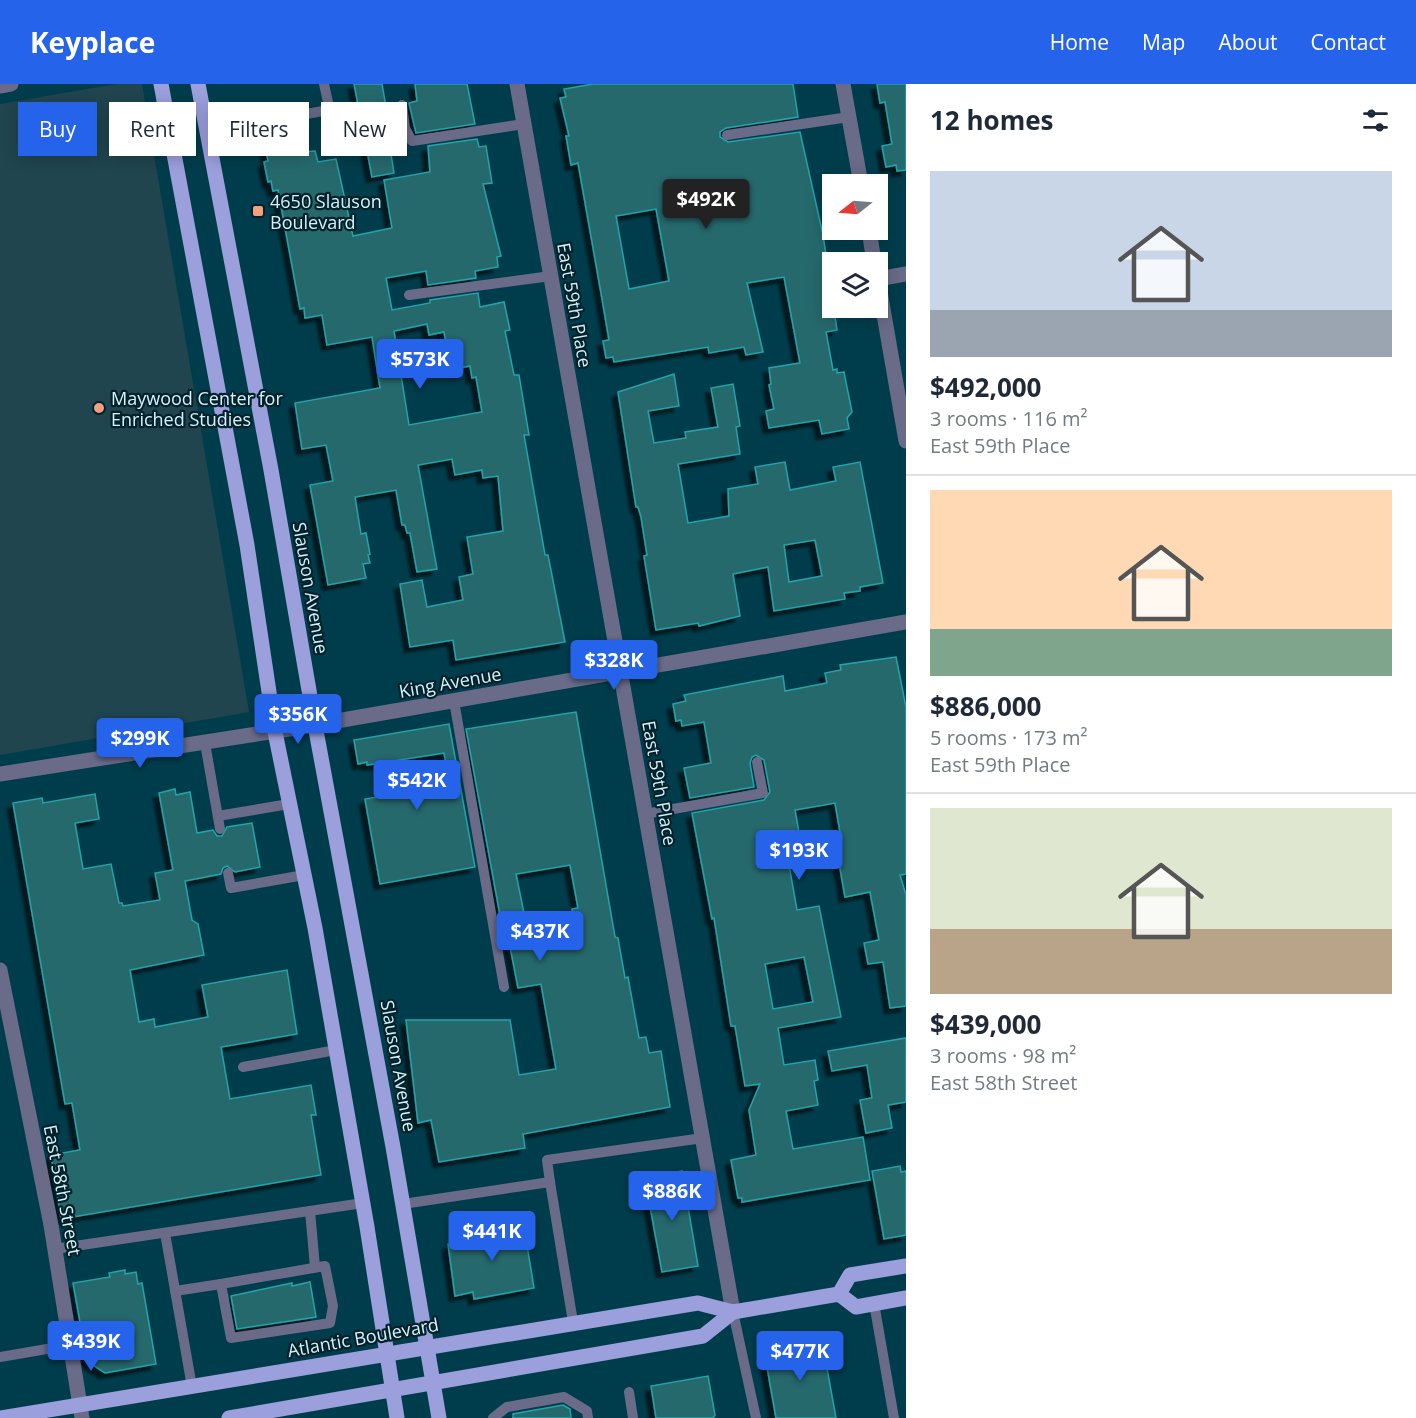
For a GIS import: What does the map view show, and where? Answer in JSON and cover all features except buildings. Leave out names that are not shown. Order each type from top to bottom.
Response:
[{"type":"main road","points":[[161,84],[247,545],[275,732],[336,1050],[397,1418]]},
{"type":"main road","name":"Slauson Avenue","points":[[198,84],[263,424],[315,725],[403,1204],[425,1346],[439,1418]]},
{"type":"main road","points":[[906,1266],[850,1275],[839,1294],[856,1307],[906,1298]]},
{"type":"main road","name":"Atlantic Boulevard","points":[[0,1418],[81,1411],[192,1387],[385,1353],[698,1303],[733,1312],[839,1294]]},
{"type":"main road","name":"Atlantic Boulevard","points":[[229,1418],[433,1385],[703,1336],[733,1312]]},
{"type":"street","points":[[0,86],[11,84]]},
{"type":"street","name":"East 59th Place","points":[[517,84],[733,1312]]},
{"type":"street","points":[[843,84],[859,174]]},
{"type":"street","points":[[888,277],[906,274]]},
{"type":"street","points":[[885,318],[906,441]]},
{"type":"street","name":"King Avenue","points":[[0,774],[275,732],[906,622]]},
{"type":"street","name":"East 58th Street","points":[[0,970],[55,1249],[81,1411]]},
{"type":"lane","points":[[324,84],[327,102]]},
{"type":"lane","points":[[727,135],[849,117]]},
{"type":"lane","points":[[407,132],[412,141],[524,124]]},
{"type":"lane","points":[[408,295],[550,276]]},
{"type":"lane","points":[[454,701],[504,987]]},
{"type":"lane","points":[[205,743],[220,829]]},
{"type":"lane","points":[[645,814],[762,793],[757,762]]},
{"type":"lane","points":[[218,816],[289,804]]},
{"type":"lane","points":[[228,873],[231,888],[304,875]]},
{"type":"lane","points":[[243,1067],[336,1050]]},
{"type":"lane","points":[[573,1322],[547,1160],[703,1138]]},
{"type":"lane","points":[[403,1204],[550,1182]]},
{"type":"lane","points":[[55,1249],[363,1203]]},
{"type":"lane","points":[[310,1211],[315,1267]]},
{"type":"lane","points":[[165,1233],[192,1387]]},
{"type":"lane","points":[[175,1291],[325,1266],[333,1306],[330,1323],[231,1338],[221,1284]]},
{"type":"lane","points":[[874,1304],[894,1418]]},
{"type":"lane","points":[[733,1312],[756,1418]]},
{"type":"lane","points":[[0,1357],[70,1345]]},
{"type":"lane","points":[[629,1392],[633,1418]]},
{"type":"lane","points":[[493,1418],[507,1407],[564,1396],[575,1401],[587,1412],[588,1418]]},
{"type":"shaded area","name":"Maywood Center for Enriched Studies","points":[[116,84],[142,84],[145,102],[109,102],[109,156],[154,156],[249,712],[0,755],[0,104]]},
{"type":"place","name":"4650 Slauson Boulevard","points":[[258,211]]},
{"type":"place","name":"Maywood Center for Enriched Studies","points":[[99,408]]}]
